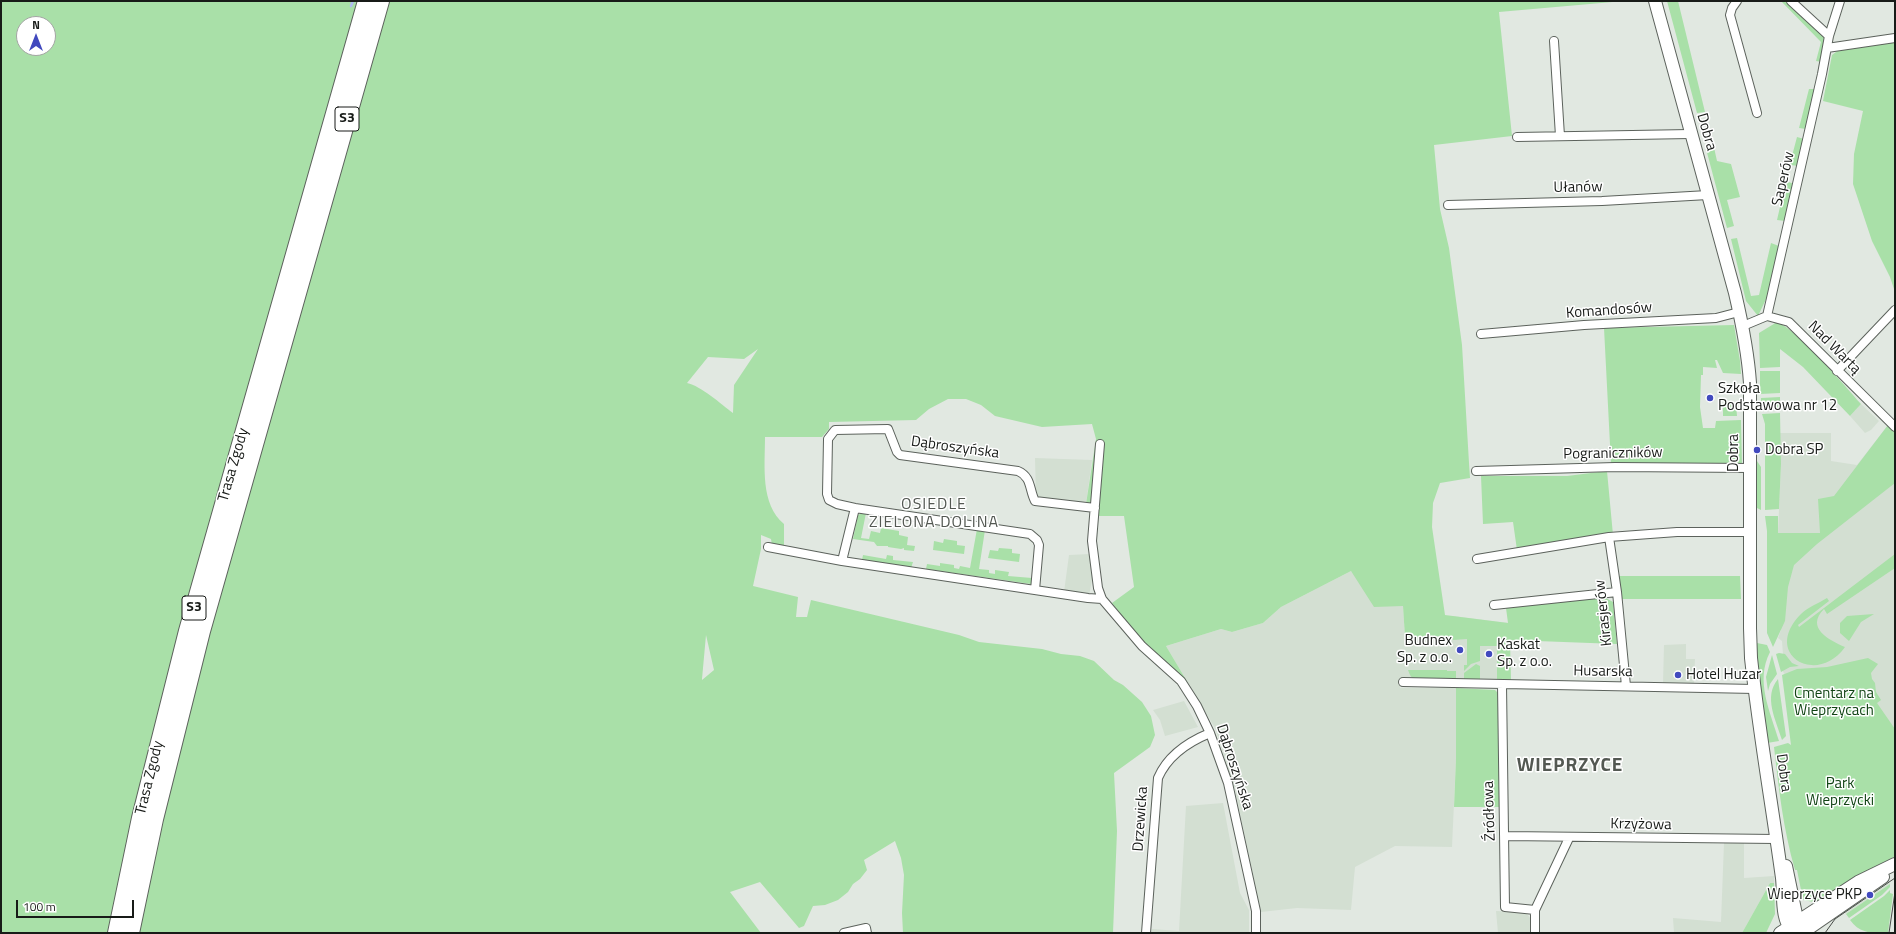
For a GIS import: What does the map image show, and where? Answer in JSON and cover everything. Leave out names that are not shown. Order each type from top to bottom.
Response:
[{"type":"highway","name":"Trasa Zgody","points":[[116,933],[140,818],[187,631],[366,1]]},
{"type":"highway","name":"Trasa Zgody","points":[[131,933],[168,765],[202,632],[381,1]]},
{"type":"highway","points":[[142,933],[161,821],[168,765]]},
{"type":"street","name":"Dobra","points":[[1655,1],[1743,326],[1750,383],[1750,628],[1755,689],[1777,841],[1784,911],[1792,929]]},
{"type":"street","points":[[1737,1],[1732,8],[1730,15],[1756,113]]},
{"type":"street","points":[[1791,1],[1829,36]]},
{"type":"street","name":"Saperów","points":[[1767,316],[1829,36],[1840,1]]},
{"type":"street","points":[[1827,48],[1895,38]]},
{"type":"street","points":[[1554,40],[1560,136]]},
{"type":"street","points":[[1517,137],[1690,134]]},
{"type":"street","name":"Ułanów","points":[[1448,205],[1618,201],[1708,195]]},
{"type":"street","points":[[1837,371],[1895,310]]},
{"type":"street","name":"Komandosów","points":[[1481,334],[1584,325],[1716,318],[1739,312]]},
{"type":"street","points":[[1743,326],[1767,316]]},
{"type":"street","name":"Nad Wartą","points":[[1767,316],[1789,322],[1895,427]]},
{"type":"street","name":"Dąbroszyńska","points":[[1035,590],[1039,545],[1037,540],[1030,534],[856,508],[837,504],[829,500],[827,494],[828,439],[835,430],[888,429],[897,452],[900,454],[1018,471],[1024,474],[1027,478],[1035,501],[1095,508]]},
{"type":"street","name":"Dąbroszyńska","points":[[1100,444],[1092,541],[1098,588],[1102,598],[1142,646],[1181,681],[1197,706],[1210,733],[1229,791],[1256,911],[1256,933]]},
{"type":"street","name":"Pograniczników","points":[[1476,471],[1615,467],[1750,468]]},
{"type":"street","points":[[842,561],[856,508]]},
{"type":"street","points":[[1477,559],[1609,537],[1677,532],[1750,532]]},
{"type":"street","name":"Kirasjerów","points":[[1609,537],[1617,592],[1626,686]]},
{"type":"street","points":[[768,547],[842,561],[1035,590],[1102,598]]},
{"type":"street","points":[[1494,605],[1617,592]]},
{"type":"street","name":"Husarska","points":[[1403,682],[1755,689]]},
{"type":"street","name":"Źródłowa","points":[[1502,685],[1505,907],[1535,910]]},
{"type":"street","name":"Drzewicka","points":[[1146,933],[1158,778],[1166,763],[1176,754],[1197,738],[1210,733]]},
{"type":"street","name":"Krzyżowa","points":[[1505,836],[1777,841]]},
{"type":"street","points":[[1535,933],[1535,910],[1569,838]]},
{"type":"street","points":[[1792,929],[1858,882],[1895,865]]},
{"type":"street","points":[[1802,933],[1895,865]]},
{"type":"street","points":[[844,933],[866,928],[867,933]]},
{"type":"shaded area","points":[[1861,404],[1879,421],[1871,430],[1865,433],[1850,416]]},
{"type":"shaded area","points":[[1888,425],[1895,432],[1895,755],[1785,675],[1782,670],[1784,668],[1782,641],[1778,638],[1781,630],[1778,533],[1781,464],[1779,433],[1831,433],[1831,461],[1857,465]]},
{"type":"shaded area","points":[[1035,458],[1092,460],[1086,504],[1036,497]]},
{"type":"shaded area","points":[[1090,554],[1093,574],[1089,596],[1064,592],[1069,555]]},
{"type":"shaded area","points":[[1351,571],[1403,606],[1405,637],[1452,636],[1452,616],[1509,623],[1511,683],[1400,680],[1400,688],[1456,688],[1456,759],[1452,847],[1395,846],[1355,867],[1351,910],[1297,908],[1261,912],[1235,790],[1215,728],[1166,646],[1221,629],[1232,632],[1263,623],[1281,607]]},
{"type":"shaded area","points":[[1686,644],[1686,659],[1695,659],[1694,684],[1663,684],[1664,645]]},
{"type":"shaded area","points":[[1184,701],[1198,727],[1165,736],[1160,720],[1153,710]]},
{"type":"shaded area","points":[[1223,803],[1240,893],[1249,910],[1249,933],[1151,933],[1152,929],[1179,931],[1186,806]]},
{"type":"shaded area","points":[[1724,843],[1744,843],[1744,878],[1774,876],[1774,883],[1770,883],[1742,933],[1674,933],[1673,918],[1721,922]]},
{"type":"shaded area","points":[[1888,881],[1890,884],[1846,914],[1844,911]]},
{"type":"shaded area","points":[[1496,911],[1525,912],[1532,920],[1532,933],[1498,933]]},
{"type":"green space","points":[[1,1],[1624,1],[1499,12],[1512,136],[1434,145],[1440,209],[1449,248],[1462,345],[1470,478],[1440,483],[1433,503],[1432,527],[1445,615],[1508,623],[1506,608],[1604,597],[1613,602],[1617,644],[1510,640],[1511,682],[1497,681],[1497,646],[1480,646],[1480,661],[1471,664],[1464,671],[1464,665],[1467,665],[1467,639],[1453,640],[1452,636],[1405,637],[1403,606],[1374,607],[1351,571],[1281,607],[1263,623],[1232,632],[1221,629],[1166,646],[1188,683],[1137,635],[1112,603],[1134,587],[1124,516],[1099,516],[1086,504],[1096,439],[1092,424],[1042,427],[995,416],[981,405],[966,399],[948,399],[929,409],[916,420],[829,422],[829,429],[822,437],[765,437],[765,472],[767,495],[776,516],[784,524],[784,548],[772,545],[771,539],[761,535],[761,549],[753,586],[798,597],[796,617],[807,617],[811,600],[959,635],[979,642],[1042,649],[1061,654],[1080,656],[1094,661],[1114,680],[1123,685],[1142,702],[1151,716],[1155,735],[1150,747],[1114,773],[1117,831],[1113,933],[903,933],[902,913],[904,875],[901,858],[895,841],[864,860],[867,870],[860,879],[853,884],[848,892],[838,900],[825,905],[813,906],[804,926],[799,928],[760,882],[730,892],[761,933],[1,933]],"holes":[[[758,349],[734,385],[733,413],[705,391],[687,383],[708,357],[744,359]],[[706,635],[714,670],[702,680]]]},
{"type":"green space","points":[[1667,1],[1678,1],[1705,112],[1697,113]]},
{"type":"green space","points":[[1781,1],[1788,1],[1824,37],[1822,62],[1816,61],[1821,42]]},
{"type":"green space","points":[[1895,41],[1895,292],[1890,277],[1872,241],[1853,184],[1854,154],[1863,111],[1823,101],[1832,55],[1840,49]]},
{"type":"green space","points":[[1809,89],[1816,89],[1806,129],[1799,128]]},
{"type":"green space","points":[[1797,137],[1804,139],[1798,166],[1791,165],[1788,171]]},
{"type":"green space","points":[[1713,143],[1717,161],[1731,164],[1740,197],[1727,200],[1734,226],[1727,228],[1705,145]]},
{"type":"green space","points":[[1786,181],[1794,184],[1785,221],[1777,220]]},
{"type":"green space","points":[[1737,238],[1751,296],[1759,295],[1771,243],[1779,246],[1768,295],[1758,316],[1746,301],[1731,239]]},
{"type":"green space","points":[[1777,322],[1797,336],[1861,404],[1850,416],[1803,367],[1780,349],[1780,367],[1760,368],[1759,333]]},
{"type":"green space","points":[[1734,325],[1741,374],[1723,373],[1717,360],[1715,360],[1717,368],[1703,367],[1703,375],[1701,375],[1700,407],[1703,428],[1715,428],[1716,421],[1741,420],[1742,466],[1611,464],[1604,328]]},
{"type":"green space","points":[[1760,371],[1780,371],[1780,393],[1760,394]]},
{"type":"green space","points":[[1780,397],[1780,408],[1761,409],[1761,398]]},
{"type":"green space","points":[[1723,404],[1736,404],[1737,416],[1723,416]]},
{"type":"green space","points":[[1780,413],[1781,464],[1779,509],[1765,510],[1765,424],[1762,414]]},
{"type":"green space","points":[[1888,425],[1895,432],[1895,483],[1817,544],[1794,565],[1788,587],[1785,621],[1773,647],[1767,633],[1767,531],[1765,516],[1778,516],[1778,533],[1820,533],[1818,499],[1834,496]]},
{"type":"green space","points":[[1757,461],[1761,467],[1761,510],[1755,507]]},
{"type":"green space","points":[[1607,471],[1613,535],[1517,550],[1513,522],[1483,524],[1481,476],[1567,476]]},
{"type":"green space","points":[[866,513],[861,538],[869,539],[871,531],[880,533],[881,528],[899,531],[899,535],[908,537],[907,545],[915,546],[914,551],[904,550],[904,548],[901,549],[888,546],[877,546],[874,542],[853,539],[858,515]]},
{"type":"green space","points":[[977,529],[985,530],[979,569],[989,570],[989,573],[995,574],[995,570],[1009,572],[1008,576],[1032,578],[1031,584],[926,569],[927,564],[940,566],[940,563],[954,565],[954,568],[959,569],[960,566],[970,568]]},
{"type":"green space","points":[[944,539],[957,541],[957,545],[965,546],[964,554],[933,550],[934,541],[943,543]]},
{"type":"green space","points":[[999,548],[1012,549],[1012,553],[1020,554],[1019,562],[988,558],[990,550],[998,551]]},
{"type":"green space","points":[[1895,554],[1895,568],[1827,614],[1824,609],[1819,616],[1817,622],[1818,628],[1821,632],[1832,641],[1845,647],[1833,659],[1821,664],[1808,665],[1798,660],[1790,653],[1787,642],[1790,629],[1801,614],[1810,607],[1827,598],[1829,601],[1798,625],[1799,627]]},
{"type":"green space","points":[[863,555],[886,559],[887,555],[893,556],[893,560],[913,562],[911,568],[862,560]]},
{"type":"green space","points":[[1617,576],[1740,576],[1741,599],[1619,599]]},
{"type":"green space","points":[[1874,614],[1861,622],[1849,641],[1840,633],[1840,623],[1847,616]]},
{"type":"green space","points":[[1755,644],[1767,645],[1770,652],[1764,674],[1764,685],[1768,707],[1779,741],[1767,743]]},
{"type":"green space","points":[[1776,654],[1785,654],[1792,663],[1799,666],[1790,667],[1781,672]]},
{"type":"green space","points":[[1772,655],[1777,674],[1770,684],[1768,691],[1766,677]]},
{"type":"green space","name":"Park Wieprzycki","points":[[1868,658],[1878,664],[1871,673],[1872,679],[1875,683],[1876,692],[1881,700],[1877,703],[1895,729],[1895,856],[1819,903],[1803,900],[1797,870],[1795,870],[1784,824],[1774,747],[1788,743],[1791,745],[1782,675],[1797,669],[1827,667]]},
{"type":"green space","points":[[1476,664],[1480,666],[1480,680],[1464,680],[1464,673]]},
{"type":"green space","points":[[1408,670],[1456,671],[1456,681],[1413,679]]},
{"type":"green space","points":[[1778,679],[1786,736],[1782,740],[1774,717],[1771,701],[1771,693]]},
{"type":"green space","points":[[1456,688],[1495,690],[1499,694],[1499,807],[1454,807]]},
{"type":"green space","points":[[1770,883],[1774,883],[1775,914],[1766,933],[1742,933]]},
{"type":"green space","points":[[1890,884],[1890,887],[1882,895],[1849,918],[1846,914]]},
{"type":"green space","points":[[1890,890],[1890,893],[1893,894],[1888,933],[1867,932],[1854,925],[1850,920]]},
{"type":"waterway","points":[[351,6],[353,1]]},
{"type":"tram line","points":[[1825,933],[1835,919],[1895,878]]},
{"type":"tram line","points":[[1889,933],[1895,892]]},
{"type":"place","name":"Szkoła Podstawowa nr 12","points":[[1710,398]]},
{"type":"place","name":"Dobra SP","points":[[1757,450]]},
{"type":"place","name":"Budnex Sp. z o.o.","points":[[1460,650]]},
{"type":"place","name":"Kaskat Sp. z o.o.","points":[[1489,654]]},
{"type":"place","name":"Hotel Huzar","points":[[1678,675]]},
{"type":"place","name":"Wieprzyce PKP","points":[[1870,895]]},
{"type":"district","name":"OSIEDLE ZIELONA DOLINA","points":[[934,514]]},
{"type":"district","name":"WIEPRZYCE","points":[[1570,766]]},
{"type":"park label","name":"Cmentarz na Wieprzycach","points":[[1834,702]]}]
